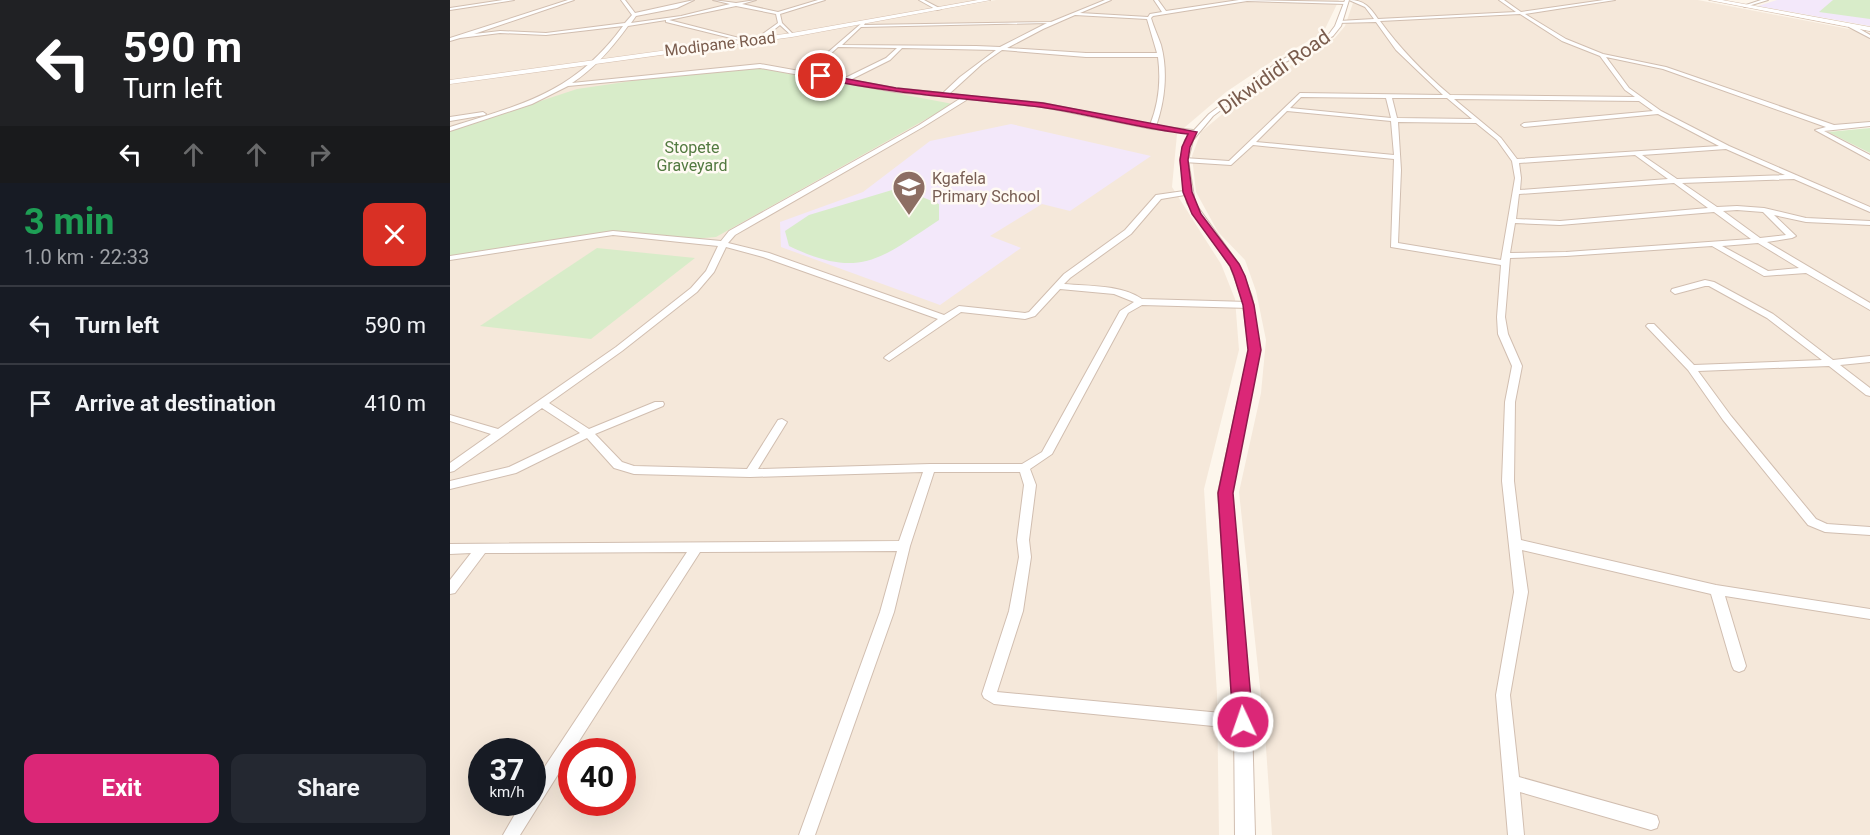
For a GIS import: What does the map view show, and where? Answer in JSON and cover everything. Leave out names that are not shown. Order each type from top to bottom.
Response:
[{"type":"main road","name":"Modipane Road","points":[[450,82],[792,35],[988,0]]},
{"type":"main road","points":[[1712,0],[1870,29]]},
{"type":"street","points":[[450,9],[512,0]]},
{"type":"street","points":[[450,40],[572,0]]},
{"type":"street","points":[[623,0],[634,15]]},
{"type":"street","points":[[450,129],[513,110],[570,85],[597,61],[634,15],[675,7],[692,0]]},
{"type":"street","points":[[715,0],[778,13],[821,0]]},
{"type":"street","points":[[477,30],[546,34],[662,20],[754,0]]},
{"type":"street","points":[[921,0],[939,9]]},
{"type":"street","points":[[943,96],[961,77],[999,48],[1052,22],[1109,0]]},
{"type":"street","points":[[1156,0],[1165,13]]},
{"type":"street","points":[[1074,14],[1149,18],[1152,15],[1247,0],[1348,1],[1367,6],[1398,49],[1479,121],[1509,150],[1515,161],[1518,178],[1506,259],[1502,325],[1517,366],[1510,402],[1508,469],[1521,592],[1503,695],[1516,835]]},
{"type":"street","points":[[1501,0],[1564,40],[1602,55],[1664,68],[1833,127]]},
{"type":"street","points":[[1339,22],[1521,13],[1613,0]]},
{"type":"street","points":[[1745,6],[1766,0]]},
{"type":"street","name":"Dikwididi Road","points":[[1193,132],[1263,75],[1331,35],[1348,1]]},
{"type":"street","points":[[778,13],[780,23],[792,35]]},
{"type":"street","points":[[1149,18],[1160,55],[1162,79],[1160,103],[1152,128]]},
{"type":"street","points":[[662,20],[745,41]]},
{"type":"street","points":[[807,73],[861,24],[1052,22]]},
{"type":"street","points":[[759,39],[780,23]]},
{"type":"street","points":[[1851,26],[1870,37]]},
{"type":"street","points":[[459,37],[500,32]]},
{"type":"street","points":[[838,46],[999,48],[1086,55],[1160,55]]},
{"type":"street","points":[[844,81],[888,59],[900,48]]},
{"type":"street","points":[[1602,55],[1622,83],[1639,99],[1659,112],[1727,147],[1870,210]]},
{"type":"street","points":[[570,85],[760,66],[943,96],[1052,107],[1152,128],[1193,132],[1186,147],[1184,160],[1188,192],[1197,214],[1235,266],[1249,305],[1254,350],[1226,493],[1243,722],[1245,835]]},
{"type":"street","points":[[1184,160],[1231,163],[1288,110],[1300,95],[1389,98],[1451,96],[1639,99]]},
{"type":"street","points":[[450,468],[497,432],[619,349],[694,290],[710,272],[723,244],[738,229],[892,143],[966,98]]},
{"type":"street","points":[[1389,98],[1395,120],[1397,206],[1394,245],[1506,259],[1759,241],[1792,236],[1764,210]]},
{"type":"street","points":[[450,118],[513,110]]},
{"type":"street","points":[[1288,110],[1395,120],[1479,121]]},
{"type":"street","points":[[1524,125],[1659,112]]},
{"type":"street","points":[[1870,124],[1818,130],[1870,158]]},
{"type":"street","points":[[1250,143],[1396,157]]},
{"type":"street","points":[[1515,161],[1727,147]]},
{"type":"street","points":[[1636,153],[1759,241],[1870,307]]},
{"type":"street","points":[[1516,192],[1674,181],[1799,177]]},
{"type":"street","points":[[889,358],[943,318],[959,309],[1029,315],[1057,286],[1128,232],[1159,197],[1188,192]]},
{"type":"street","points":[[1512,221],[1560,223],[1717,210],[1764,210],[1806,219],[1870,223]]},
{"type":"street","points":[[450,258],[609,233],[723,244],[766,255],[943,318]]},
{"type":"street","points":[[1713,244],[1767,274],[1808,270]]},
{"type":"street","points":[[1674,291],[1704,283],[1711,284],[1770,316],[1870,393]]},
{"type":"street","points":[[1057,286],[1117,293],[1135,297],[1140,302]]},
{"type":"street","points":[[541,403],[588,433],[618,465],[634,470],[750,472],[1024,468],[1047,454],[1124,311],[1140,302],[1249,305]]},
{"type":"street","points":[[1651,326],[1691,368],[1727,418],[1812,522],[1825,528],[1870,531]]},
{"type":"street","points":[[1691,368],[1832,363],[1870,359]]},
{"type":"street","points":[[450,486],[512,470],[588,433],[659,404]]},
{"type":"street","points":[[450,418],[497,432]]},
{"type":"street","points":[[750,472],[782,422]]},
{"type":"street","points":[[807,835],[883,622],[904,546],[930,468]]},
{"type":"street","points":[[1024,468],[1030,485],[1023,540],[1025,557],[1016,611],[989,694],[994,698],[1243,722]]},
{"type":"street","points":[[1517,544],[1716,590],[1870,614]]},
{"type":"street","points":[[450,549],[904,546]]},
{"type":"street","points":[[450,589],[482,548]]},
{"type":"street","points":[[546,780],[695,549]]},
{"type":"street","points":[[1716,590],[1739,666]]},
{"type":"street","points":[[1510,782],[1651,822]]},
{"type":"street","points":[[510,835],[523,816]]},
{"type":"shaded area","points":[[450,0],[988,0],[792,35],[450,82]]},
{"type":"shaded area","points":[[996,0],[1339,0],[1323,33],[1274,60],[1226,92],[1177,134],[1172,187],[1221,264],[1235,299],[1239,350],[1204,489],[1217,694],[1219,835],[450,835],[450,84],[795,36]]},
{"type":"shaded area","points":[[1354,0],[1698,0],[1870,33],[1870,124],[1818,131],[1870,158],[1870,835],[1272,835],[1265,733],[1239,492],[1261,393],[1266,340],[1256,291],[1245,260],[1218,232],[1196,192],[1192,156],[1201,132],[1251,90],[1335,38],[1345,26]]},
{"type":"shaded area","points":[[1777,0],[1870,0],[1870,26],[1758,6]]},
{"type":"shaded area","name":"Kgafela Primary School","points":[[1011,124],[1151,156],[1070,211],[1042,204],[990,236],[1021,248],[940,305],[781,247],[780,222],[863,192],[930,141]]},
{"type":"green space","points":[[1833,0],[1870,0],[1870,19],[1819,12]]},
{"type":"green space","name":"Stopete Graveyard","points":[[763,68],[953,104],[716,237],[692,239],[609,232],[450,256],[450,131],[577,89],[659,77]]},
{"type":"green space","points":[[1870,128],[1870,153],[1828,132]]},
{"type":"green space","points":[[892,190],[915,194],[939,204],[939,220],[884,254],[852,263],[834,262],[789,246],[785,231],[809,215]]},
{"type":"green space","points":[[597,248],[695,258],[591,339],[480,326]]},
{"type":"place","name":"Kgafela Primary School","points":[[909,216]]},
{"type":"route","points":[[821,76],[896,90],[1043,105],[1152,128],[1193,132],[1186,147],[1184,160],[1191,203],[1235,266],[1247,297],[1252,325],[1254,350],[1226,486],[1243,722]]}]
